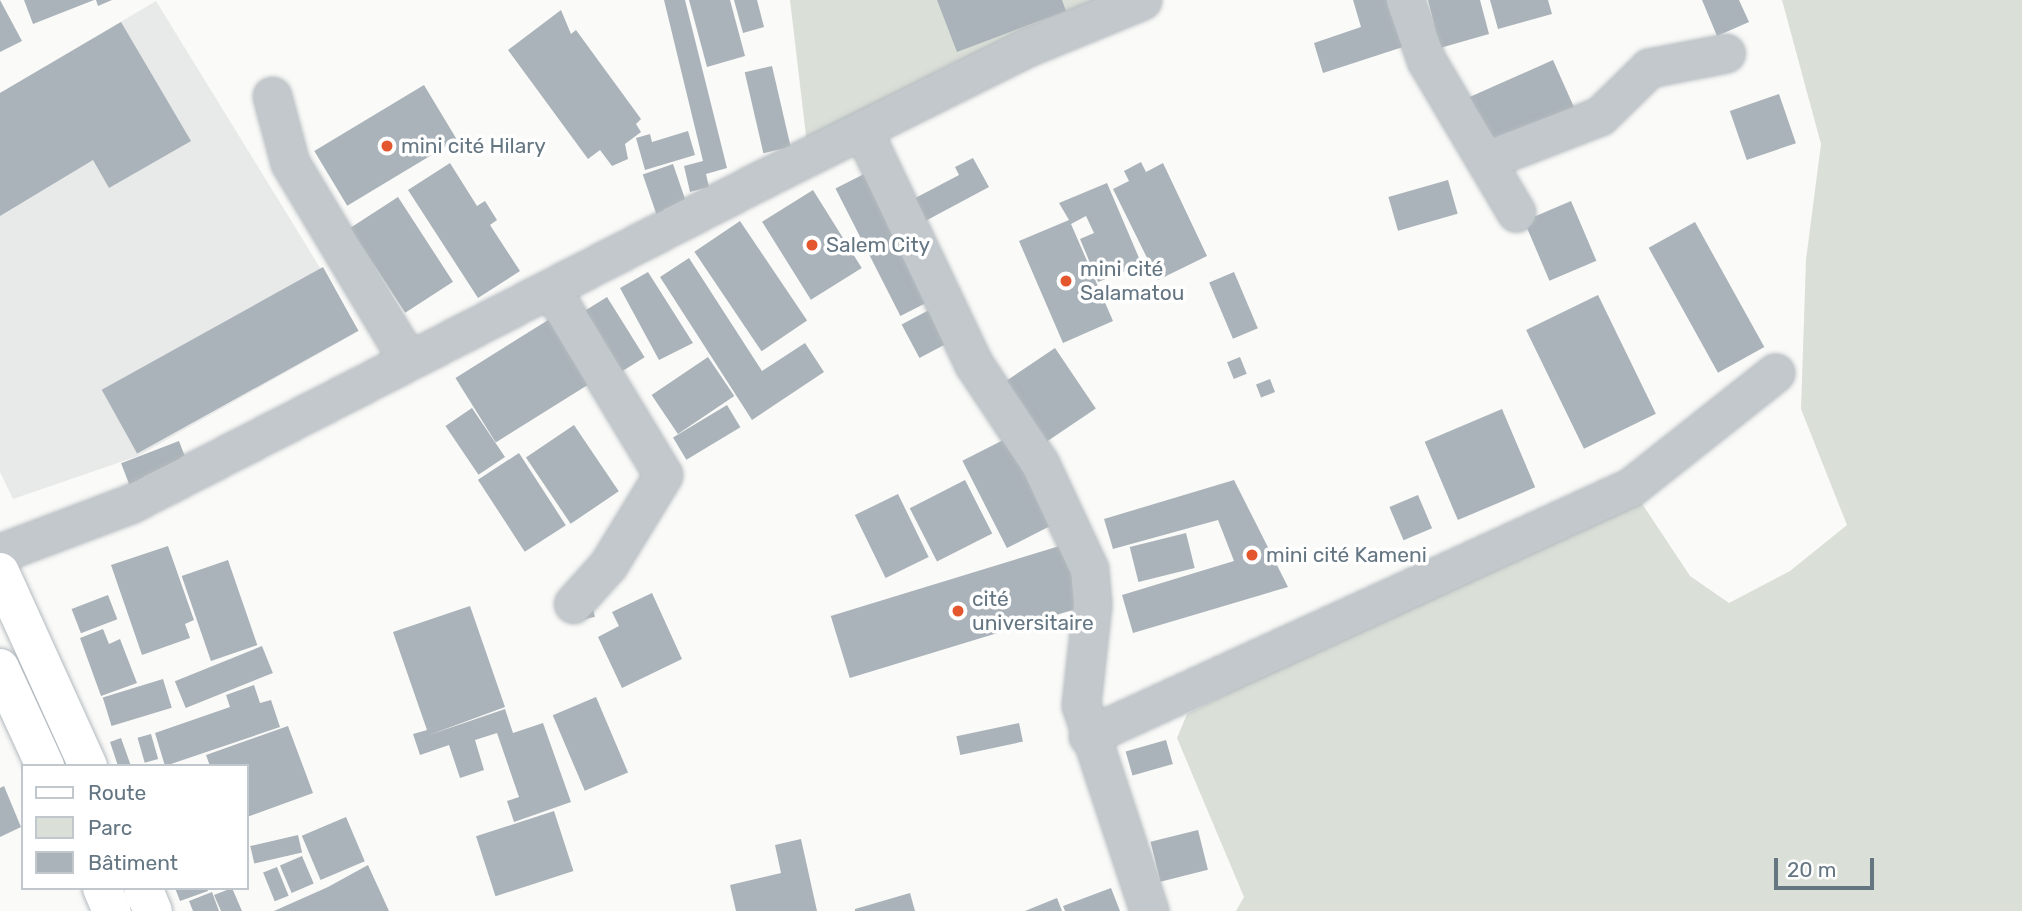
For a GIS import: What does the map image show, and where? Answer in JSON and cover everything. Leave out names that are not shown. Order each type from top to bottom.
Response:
[{"type":"main road","points":[[0,572],[87,764]]},
{"type":"main road","points":[[0,668],[44,764]]},
{"type":"main road","points":[[103,890],[112,911]]},
{"type":"main road","points":[[144,890],[153,911]]},
{"type":"street","points":[[0,553],[130,505],[408,360],[864,133],[1030,46],[1142,0]]},
{"type":"street","points":[[1405,0],[1426,60],[1516,212]]},
{"type":"street","points":[[1486,160],[1600,116],[1649,68],[1726,53]]},
{"type":"street","points":[[272,96],[290,163],[408,360]]},
{"type":"street","points":[[864,133],[973,363],[1040,464],[1089,569],[1092,605],[1081,705],[1088,736],[1149,911]]},
{"type":"street","points":[[551,289],[663,475],[608,565],[573,604]]},
{"type":"street","points":[[1088,736],[1631,488],[1775,373]]},
{"type":"shaded area","points":[[156,1],[359,331],[138,456],[13,499],[0,472],[0,93]]},
{"type":"green space","points":[[790,0],[1142,0],[809,161]]},
{"type":"green space","points":[[1782,0],[2022,0],[2022,911],[1236,911],[1244,897],[1177,738],[1187,714],[1631,487],[1690,576],[1729,603],[1790,571],[1847,525],[1801,409],[1806,260],[1821,144]]},
{"type":"building","points":[[0,0],[22,41],[0,52]]},
{"type":"building","points":[[24,0],[94,0],[33,24]]},
{"type":"building","points":[[96,0],[112,0],[98,6]]},
{"type":"building","points":[[664,0],[685,0],[727,168],[706,174],[709,187],[690,192],[684,166],[703,161]]},
{"type":"building","points":[[689,0],[730,0],[745,56],[707,67]]},
{"type":"building","points":[[734,0],[757,0],[764,27],[743,33]]},
{"type":"building","points":[[937,0],[1062,0],[1066,11],[957,52]]},
{"type":"building","points":[[1353,0],[1392,0],[1406,46],[1323,73],[1314,43],[1361,27]]},
{"type":"building","points":[[1428,0],[1480,0],[1489,34],[1440,48]]},
{"type":"building","points":[[1490,0],[1548,0],[1552,14],[1498,29]]},
{"type":"building","points":[[1702,0],[1739,0],[1749,22],[1717,36]]},
{"type":"building","points":[[561,10],[571,34],[576,30],[641,119],[636,124],[641,132],[625,144],[628,159],[612,166],[600,150],[588,159],[508,50]]},
{"type":"building","points":[[121,22],[191,141],[109,188],[93,160],[0,216],[0,93]]},
{"type":"building","points":[[1553,60],[1578,116],[1488,156],[1463,100]]},
{"type":"building","points":[[772,66],[791,147],[763,153],[745,72]]},
{"type":"building","name":"mini cité Hilary","points":[[424,85],[457,140],[347,206],[314,151]]},
{"type":"building","points":[[1779,94],[1796,143],[1747,160],[1730,111]]},
{"type":"building","points":[[688,131],[695,155],[645,170],[636,138],[650,134],[652,142]]},
{"type":"building","points":[[973,158],[989,187],[916,226],[904,204],[959,175],[955,167]]},
{"type":"building","points":[[1141,162],[1146,172],[1163,163],[1207,256],[1158,280],[1113,189],[1129,181],[1124,171]]},
{"type":"building","points":[[450,163],[477,206],[485,201],[497,220],[490,225],[520,271],[478,298],[408,190]]},
{"type":"building","points":[[673,164],[687,204],[656,214],[643,174]]},
{"type":"building","points":[[864,174],[929,301],[900,316],[835,189]]},
{"type":"building","points":[[1448,180],[1458,214],[1398,231],[1388,197]]},
{"type":"building","name":"mini cité Salamatou","points":[[1107,183],[1142,265],[1098,282],[1080,239],[1094,233],[1086,216],[1071,224],[1113,321],[1063,343],[1019,241],[1069,220],[1059,203]]},
{"type":"building","name":"Salem City","points":[[813,190],[862,268],[811,300],[762,222]]},
{"type":"building","points":[[398,197],[453,282],[405,313],[350,228]]},
{"type":"building","points":[[1571,201],[1596,261],[1549,281],[1524,221]]},
{"type":"building","points":[[740,221],[807,320],[762,351],[694,252]]},
{"type":"building","points":[[1695,222],[1764,347],[1718,373],[1649,248]]},
{"type":"building","points":[[689,258],[762,371],[805,343],[824,372],[752,420],[660,277]]},
{"type":"building","points":[[323,267],[358,331],[137,454],[102,390]]},
{"type":"building","points":[[648,272],[693,343],[659,360],[620,288]]},
{"type":"building","points":[[1234,272],[1258,328],[1233,339],[1209,283]]},
{"type":"building","points":[[1598,295],[1656,414],[1584,449],[1526,330]]},
{"type":"building","points":[[607,297],[645,357],[622,372],[584,311]]},
{"type":"building","points":[[929,310],[947,344],[919,358],[902,325]]},
{"type":"building","points":[[553,317],[593,381],[496,442],[455,378]]},
{"type":"building","points":[[1055,348],[1096,409],[1047,442],[1006,381]]},
{"type":"building","points":[[708,357],[734,396],[678,434],[652,395]]},
{"type":"building","points":[[1240,357],[1247,374],[1234,379],[1227,362]]},
{"type":"building","points":[[1270,379],[1275,392],[1261,397],[1256,384]]},
{"type":"building","points":[[727,405],[740,427],[686,460],[673,437]]},
{"type":"building","points":[[472,408],[505,457],[478,475],[445,426]]},
{"type":"building","points":[[1502,409],[1535,487],[1458,520],[1425,442]]},
{"type":"building","points":[[574,425],[619,491],[571,524],[526,457]]},
{"type":"building","points":[[1015,434],[1059,521],[1007,548],[962,461]]},
{"type":"building","points":[[179,441],[190,469],[132,491],[121,463]]},
{"type":"building","points":[[519,453],[566,525],[525,552],[478,480]]},
{"type":"building","points":[[965,480],[992,533],[937,562],[910,508]]},
{"type":"building","name":"mini cité Kameni","points":[[1234,480],[1288,587],[1133,633],[1122,595],[1234,561],[1218,520],[1113,549],[1104,519]]},
{"type":"building","points":[[898,494],[929,557],[886,578],[855,515]]},
{"type":"building","points":[[1418,495],[1432,528],[1404,540],[1389,507]]},
{"type":"building","points":[[1186,533],[1195,568],[1138,582],[1130,547]]},
{"type":"building","name":"cité universitaire","points":[[1066,544],[1085,606],[850,678],[831,616]]},
{"type":"building","points":[[168,546],[194,620],[185,624],[190,638],[142,655],[111,565]]},
{"type":"building","points":[[228,560],[257,645],[211,661],[182,576]]},
{"type":"building","points":[[652,593],[682,659],[622,688],[598,637],[619,626],[612,612]]},
{"type":"building","points":[[108,595],[117,619],[81,633],[72,609]]},
{"type":"building","points":[[592,605],[595,617],[583,620],[580,608]]},
{"type":"building","points":[[470,606],[505,707],[429,735],[505,709],[513,733],[543,723],[571,802],[514,822],[507,801],[519,797],[497,733],[475,740],[484,770],[460,778],[449,745],[420,755],[413,734],[427,730],[393,632]]},
{"type":"building","points":[[103,629],[109,644],[120,639],[137,683],[101,696],[80,638]]},
{"type":"building","points":[[262,646],[273,673],[186,708],[175,681]]},
{"type":"building","points":[[163,679],[172,708],[112,726],[103,697]]},
{"type":"building","points":[[254,685],[260,703],[271,700],[280,727],[164,764],[155,733],[230,707],[226,695]]},
{"type":"building","points":[[596,697],[628,772],[585,791],[553,715]]},
{"type":"building","points":[[1019,723],[1023,742],[960,755],[956,736]]},
{"type":"building","points":[[288,726],[313,793],[248,817],[248,764],[209,764],[206,755]]},
{"type":"building","points":[[151,734],[158,759],[145,763],[138,738]]},
{"type":"building","points":[[121,738],[130,764],[117,764],[110,742]]},
{"type":"building","points":[[1166,740],[1173,764],[1133,776],[1126,752]]},
{"type":"building","points":[[4,786],[21,827],[0,837],[0,788]]},
{"type":"building","points":[[554,811],[573,871],[495,896],[476,836]]},
{"type":"building","points":[[346,817],[365,861],[321,880],[302,836]]},
{"type":"building","points":[[1198,830],[1208,870],[1160,882],[1150,842]]},
{"type":"building","points":[[298,835],[302,853],[254,864],[250,846]]},
{"type":"building","points":[[801,839],[817,911],[736,911],[730,885],[781,873],[775,845]]},
{"type":"building","points":[[302,856],[314,884],[292,893],[280,865]]},
{"type":"building","points":[[368,865],[389,911],[274,911],[328,887]]},
{"type":"building","points":[[277,867],[289,896],[275,901],[263,873]]},
{"type":"building","points":[[1111,888],[1120,911],[1065,911],[1063,906]]},
{"type":"building","points":[[176,890],[208,890],[208,891],[180,901]]},
{"type":"building","points":[[233,890],[242,911],[221,911],[214,895]]},
{"type":"building","points":[[212,892],[219,911],[193,911],[189,901]]},
{"type":"building","points":[[910,893],[915,911],[855,911],[855,909]]},
{"type":"building","points":[[1057,898],[1062,911],[1025,911]]},
{"type":"place","name":"mini cité Hilary","points":[[387,146]]},
{"type":"place","name":"Salem City","points":[[812,245]]},
{"type":"place","name":"mini cité Salamatou","points":[[1066,281]]},
{"type":"place","name":"mini cité Kameni","points":[[1252,555]]},
{"type":"place","name":"cité universitaire","points":[[958,611]]}]
